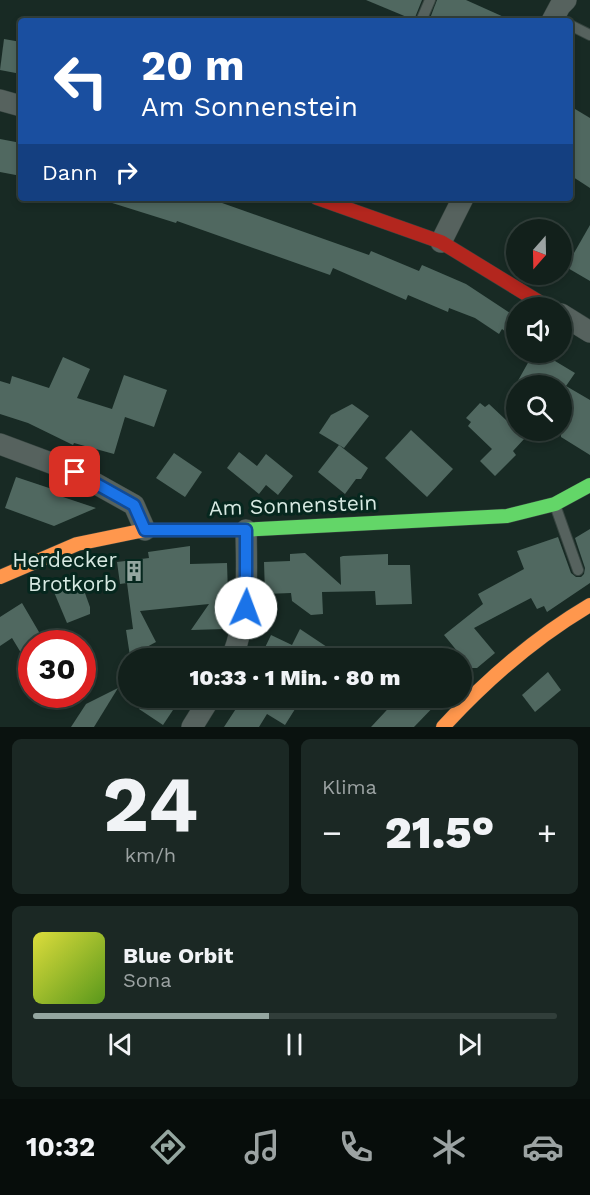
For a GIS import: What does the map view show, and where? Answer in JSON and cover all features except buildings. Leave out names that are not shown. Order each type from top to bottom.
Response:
[{"type":"street","points":[[0,100],[18,104]]},
{"type":"street","points":[[325,201],[441,242],[531,297]]},
{"type":"street","points":[[441,242],[462,201]]},
{"type":"street","points":[[572,321],[590,332]]},
{"type":"street","points":[[0,444],[75,472],[134,505],[145,530]]},
{"type":"street","name":"Am Sonnenstein","points":[[0,577],[77,544],[145,530],[246,530],[507,516],[555,504],[590,485]]},
{"type":"street","points":[[236,648],[246,608],[246,530]]},
{"type":"street","points":[[443,727],[482,684],[544,635],[590,605]]},
{"type":"street","points":[[192,727],[204,708]]},
{"type":"lane","points":[[422,18],[430,0]]},
{"type":"lane","points":[[573,23],[590,35]]},
{"type":"lane","points":[[555,504],[578,570]]},
{"type":"traffic: fast","points":[[240,530],[507,516],[555,504],[590,485]]},
{"type":"traffic: slow","points":[[0,577],[77,544],[145,530],[240,530]]},
{"type":"traffic: slow","points":[[443,727],[477,692],[530,645],[590,605]]},
{"type":"traffic: jam","points":[[325,201],[441,242],[531,297]]},
{"type":"place","name":"Herdecker Brotkorb","points":[[134,571]]},
{"type":"route","points":[[75,472],[134,505],[145,530],[246,530],[246,608]]}]
